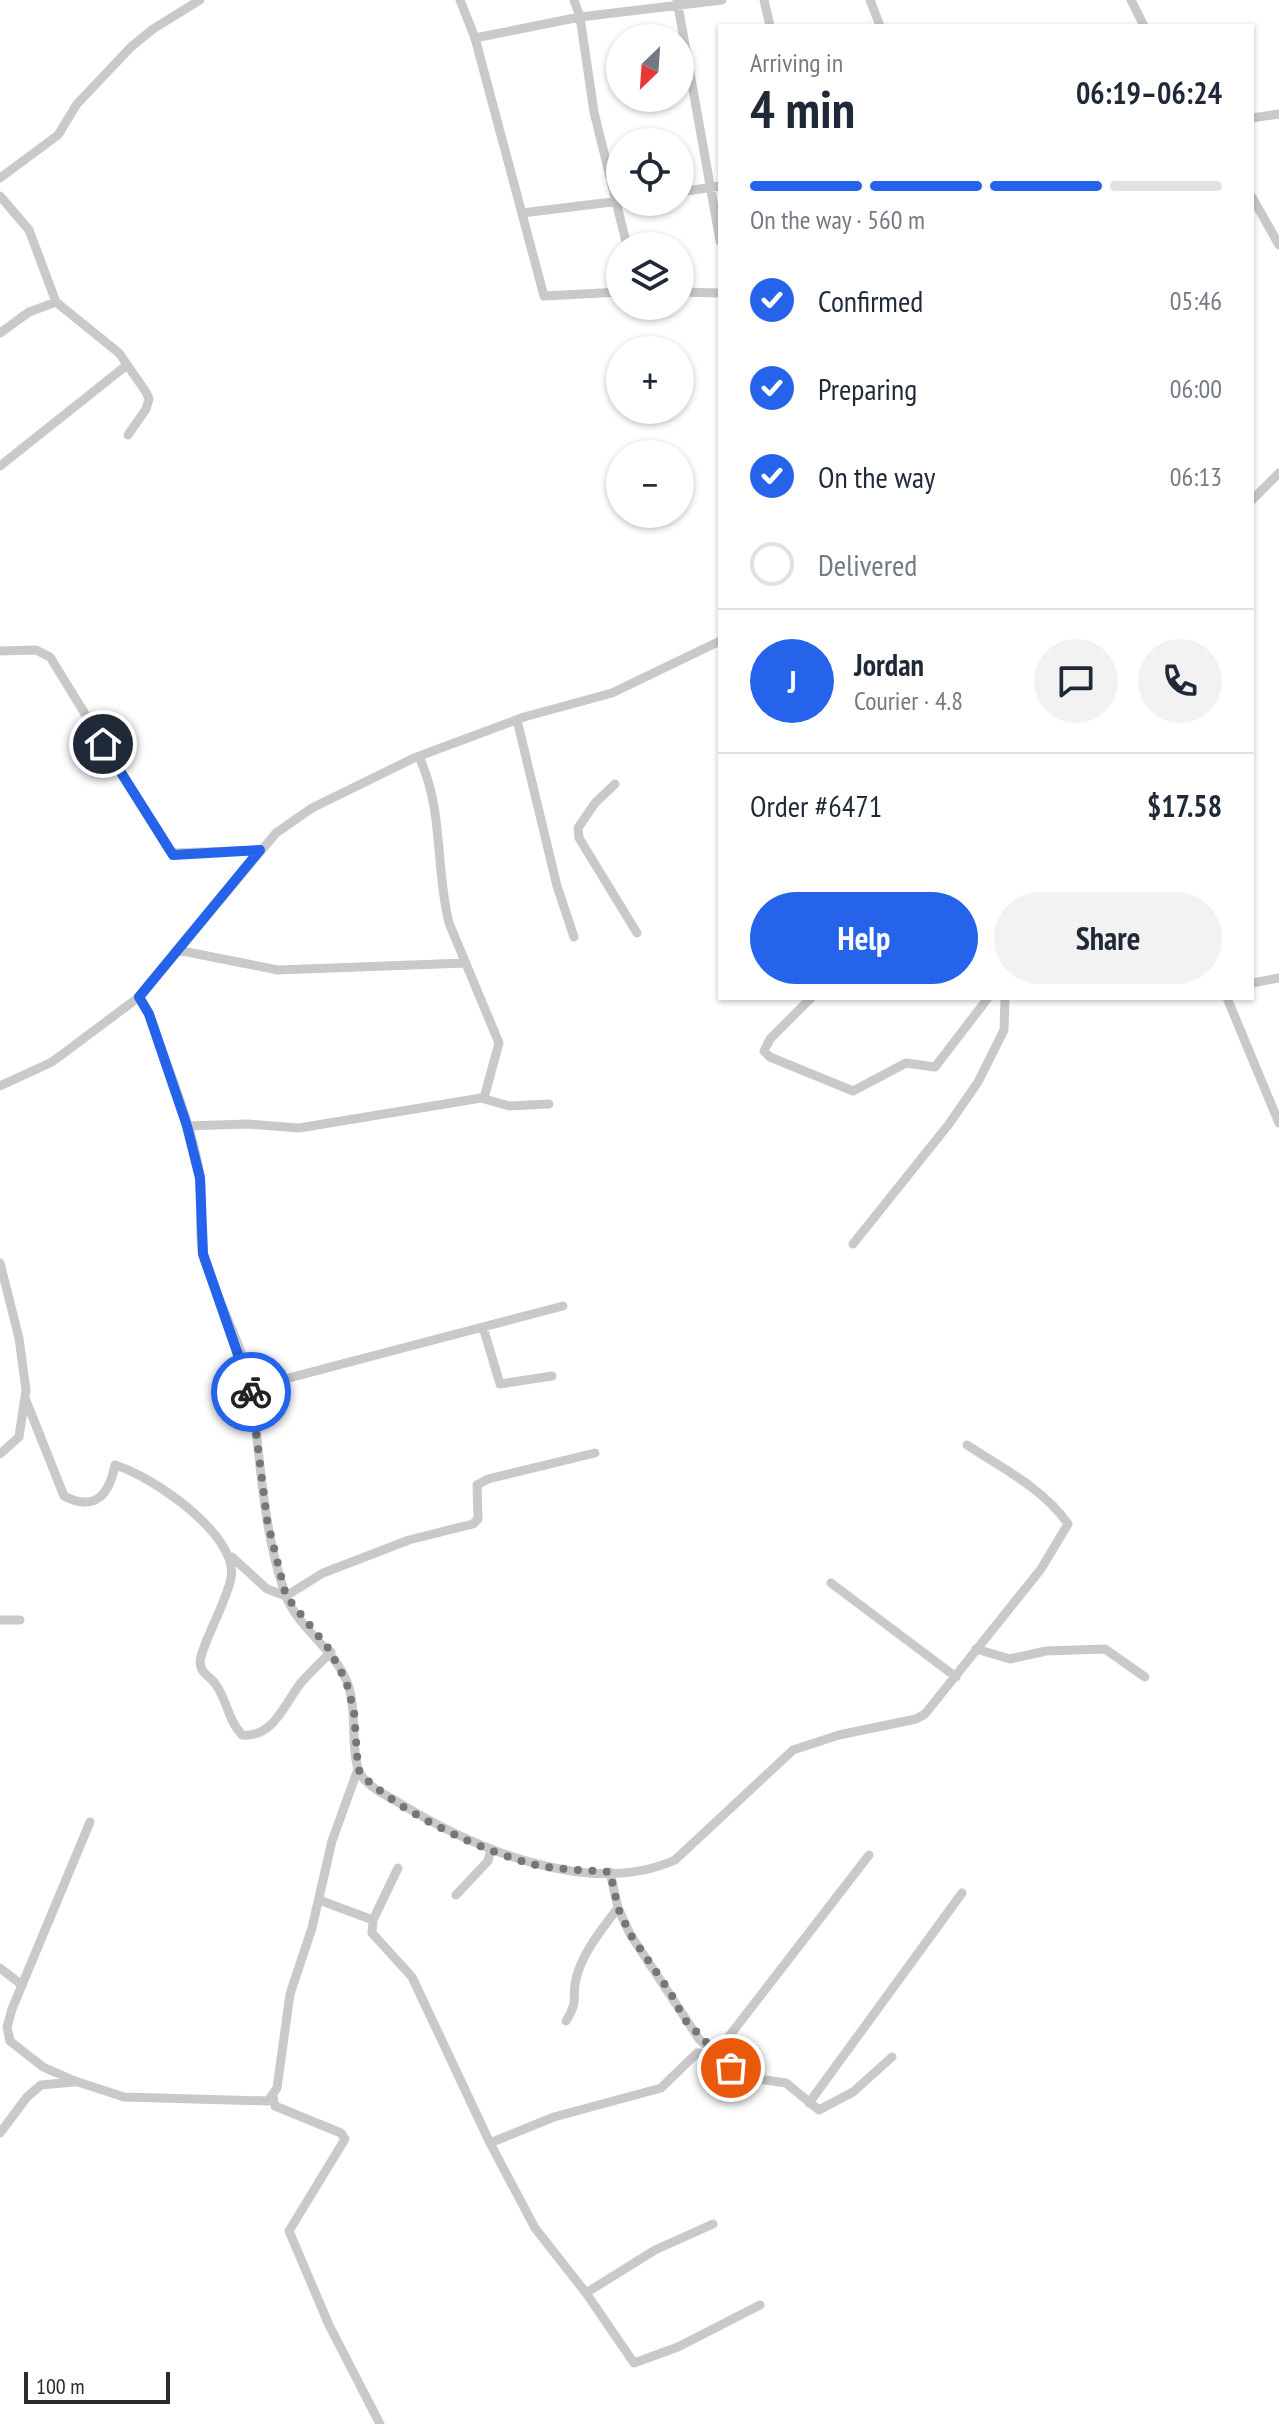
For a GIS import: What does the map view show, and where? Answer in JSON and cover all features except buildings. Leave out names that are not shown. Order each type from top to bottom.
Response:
[{"type":"street","points":[[0,178],[58,135],[77,104],[131,47],[153,29],[200,0]]},
{"type":"street","points":[[460,0],[475,38],[544,296],[606,293]]},
{"type":"street","points":[[574,0],[580,17],[594,112],[606,156]]},
{"type":"street","points":[[475,38],[580,17],[722,0]]},
{"type":"street","points":[[764,0],[770,24]]},
{"type":"street","points":[[870,0],[879,24]]},
{"type":"street","points":[[1131,0],[1143,24]]},
{"type":"street","points":[[678,3],[718,232]]},
{"type":"street","points":[[1254,118],[1279,114]]},
{"type":"street","points":[[694,190],[718,186]]},
{"type":"street","points":[[0,196],[34,239],[56,302],[102,336],[127,365],[149,399],[128,435]]},
{"type":"street","points":[[1254,201],[1279,245]]},
{"type":"street","points":[[522,213],[606,202]]},
{"type":"street","points":[[694,292],[718,293]]},
{"type":"street","points":[[0,333],[29,312],[56,302]]},
{"type":"street","points":[[0,466],[127,365]]},
{"type":"street","points":[[1254,498],[1279,473]]},
{"type":"street","points":[[0,1086],[52,1062],[139,997],[260,850],[276,833],[312,808],[419,757],[517,720],[612,693],[718,642]]},
{"type":"street","points":[[0,651],[36,650],[50,657],[171,853],[260,850]]},
{"type":"street","points":[[517,720],[557,886],[574,937]]},
{"type":"street","points":[[419,757],[431,782],[437,812],[444,902],[499,1043],[484,1098]]},
{"type":"street","points":[[615,784],[595,803],[578,828],[579,838],[637,933]]},
{"type":"street","points":[[177,950],[278,970],[466,963]]},
{"type":"street","points":[[1254,983],[1279,978]]},
{"type":"street","points":[[139,997],[149,1014],[187,1126],[200,1178],[203,1254],[251,1388],[267,1520],[286,1596],[331,1652],[346,1681],[354,1711],[358,1769],[332,1841],[319,1900],[290,1994],[273,2097],[275,2106],[341,2133],[345,2139],[289,2231],[329,2325],[380,2424]]},
{"type":"street","points":[[809,1000],[770,1039],[764,1051],[770,1057],[853,1091],[906,1063],[935,1067],[986,1000]]},
{"type":"street","points":[[853,1244],[949,1124],[978,1082],[1004,1030],[1005,1000]]},
{"type":"street","points":[[1228,1000],[1279,1123]]},
{"type":"street","points":[[187,1126],[247,1124],[299,1128],[393,1110],[484,1098],[519,1107],[549,1104]]},
{"type":"street","points":[[0,1263],[19,1338],[25,1398],[19,1437]]},
{"type":"street","points":[[251,1388],[563,1306]]},
{"type":"street","points":[[483,1327],[500,1384],[552,1376]]},
{"type":"street","points":[[25,1398],[64,1496],[87,1505],[97,1501],[110,1485],[115,1465],[131,1470],[184,1506],[267,1589],[286,1596]]},
{"type":"street","points":[[0,1454],[19,1437],[38,1431]]},
{"type":"street","points":[[358,1769],[369,1783],[420,1815],[491,1849],[540,1866],[610,1872],[652,1871],[675,1860],[793,1750],[839,1735],[916,1719],[937,1702],[1041,1569],[1068,1524],[1057,1508],[1032,1488],[967,1445]]},
{"type":"street","points":[[286,1596],[323,1573],[409,1540],[473,1524],[478,1519],[477,1485],[488,1479],[595,1453]]},
{"type":"street","points":[[230,1555],[231,1580],[220,1616],[199,1660],[202,1671],[215,1683],[229,1718],[242,1735],[262,1733],[273,1724],[302,1682],[331,1652]]},
{"type":"street","points":[[831,1583],[956,1677]]},
{"type":"street","points":[[0,1620],[20,1620]]},
{"type":"street","points":[[976,1649],[1010,1659],[1046,1651],[1105,1649],[1145,1677]]},
{"type":"street","points":[[353,1787],[369,1783]]},
{"type":"street","points":[[90,1822],[22,1985],[7,2027],[10,2041],[43,2067],[113,2094],[147,2099],[258,2102],[273,2097]]},
{"type":"street","points":[[456,1895],[488,1861],[491,1849]]},
{"type":"street","points":[[490,2143],[554,2117],[661,2088],[697,2053],[714,2053],[869,1855]]},
{"type":"street","points":[[398,1868],[373,1920],[372,1933],[412,1977],[490,2143],[535,2228],[586,2293],[634,2363],[678,2347],[760,2305]]},
{"type":"street","points":[[610,1872],[618,1908],[685,2020],[714,2053],[749,2079],[786,2083],[819,2110],[844,2098],[892,2057]]},
{"type":"street","points":[[809,2103],[962,1893]]},
{"type":"street","points":[[319,1900],[373,1920]]},
{"type":"street","points":[[566,2021],[578,2002],[576,1977],[594,1940],[618,1908]]},
{"type":"street","points":[[0,1968],[22,1985]]},
{"type":"street","points":[[0,2133],[27,2097],[41,2085],[75,2081]]},
{"type":"street","points":[[586,2293],[655,2250],[713,2224]]},
{"type":"way so far","points":[[251,1392],[267,1520],[286,1596],[296,1613],[329,1649],[346,1681],[354,1711],[358,1769],[362,1775],[387,1796],[420,1815],[512,1858],[540,1866],[610,1872],[618,1908],[630,1934],[699,2039],[731,2068]]},
{"type":"route","points":[[103,744],[173,855],[260,850],[139,997],[149,1014],[187,1126],[200,1178],[203,1254],[239,1349],[251,1392]]}]
